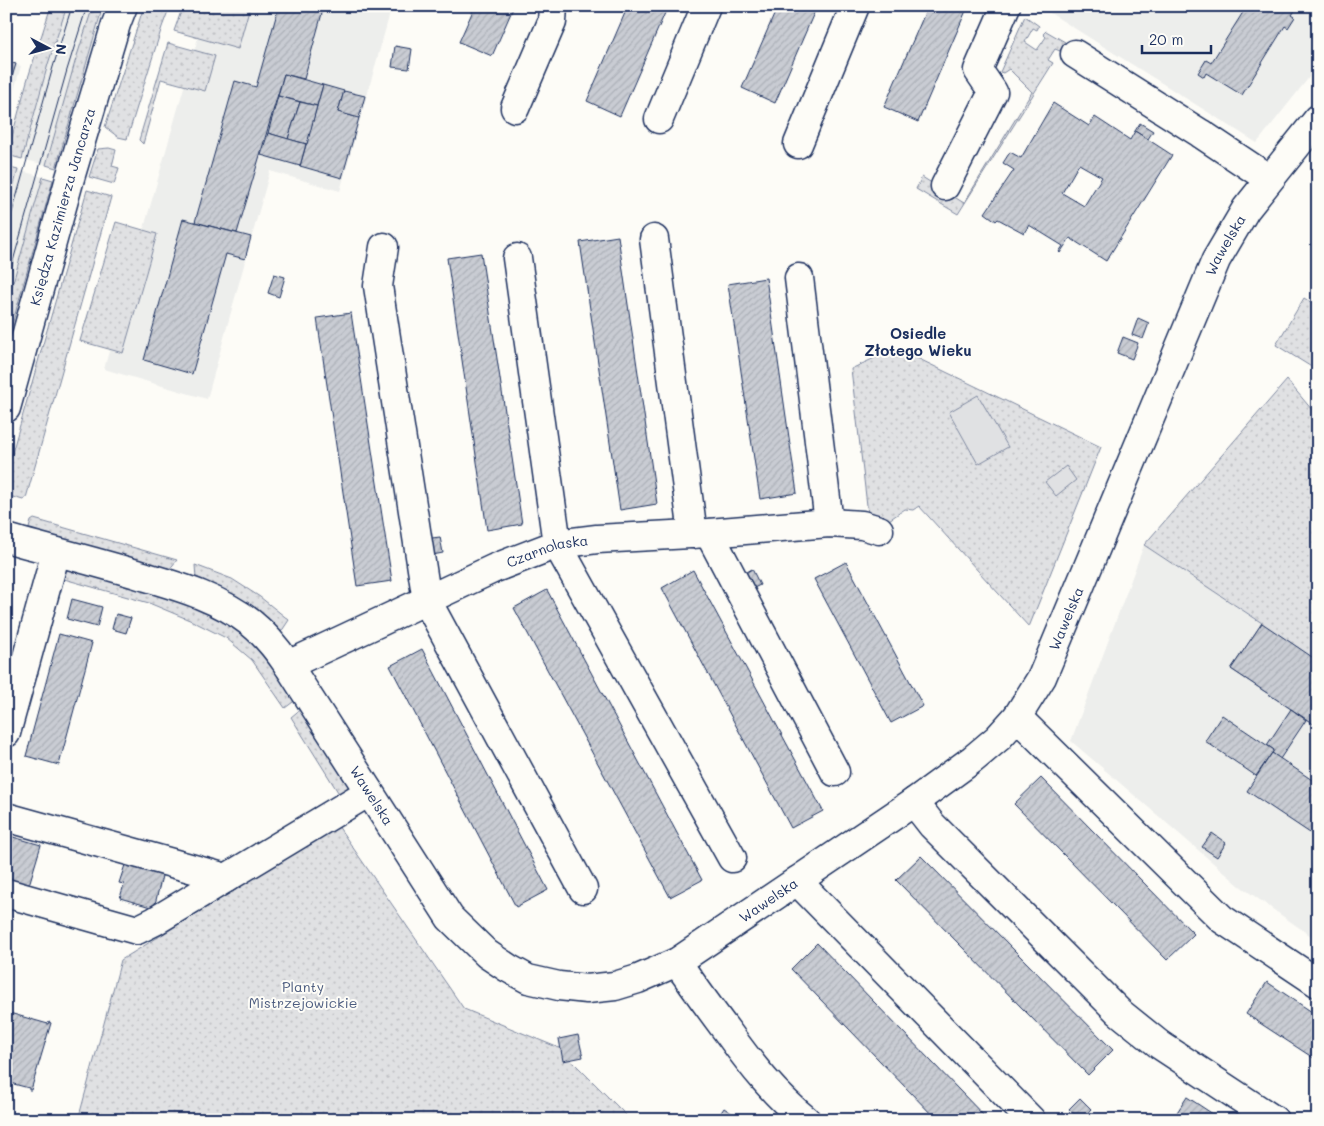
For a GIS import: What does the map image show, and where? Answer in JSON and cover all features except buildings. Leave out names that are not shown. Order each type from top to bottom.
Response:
[{"type":"street","name":"Księdza Kazimierza Jancarza","points":[[6,408],[73,169],[123,6]]},
{"type":"street","points":[[515,108],[552,22],[553,6]]},
{"type":"street","points":[[659,119],[706,6]]},
{"type":"street","points":[[798,144],[855,6]]},
{"type":"street","points":[[945,186],[993,92],[978,70],[1006,6]]},
{"type":"street","points":[[1076,54],[1269,179]]},
{"type":"street","name":"Wawelska","points":[[6,538],[190,590],[235,612],[262,632],[275,646],[450,918],[488,954],[508,968],[528,978],[559,986],[587,989],[615,986],[638,979],[677,962],[914,802],[973,759],[998,738],[1017,717],[1042,676],[1216,260],[1246,209],[1318,119]]},
{"type":"street","points":[[654,239],[701,534],[835,772]]},
{"type":"street","points":[[384,247],[378,286],[427,601],[583,889]]},
{"type":"street","points":[[517,258],[557,544],[732,858]]},
{"type":"street","points":[[799,278],[829,523]]},
{"type":"street","name":"Czarnolaska","points":[[288,665],[494,568],[557,544],[597,539],[701,534],[829,523],[862,524],[879,530]]},
{"type":"street","points":[[6,733],[56,552]]},
{"type":"street","points":[[1017,717],[1222,920],[1318,983]]},
{"type":"street","points":[[6,893],[137,930],[155,922],[369,792]]},
{"type":"street","points":[[914,802],[932,825],[1119,1012],[1160,1045],[1274,1120]]},
{"type":"street","points":[[6,817],[226,878]]},
{"type":"street","points":[[797,881],[1031,1120]]},
{"type":"street","points":[[677,962],[762,1078],[788,1105],[806,1120]]},
{"type":"shaded area","points":[[67,6],[93,6],[46,165],[22,159],[48,64]]},
{"type":"shaded area","points":[[207,6],[392,6],[340,191],[270,171],[207,399],[104,369]]},
{"type":"shaded area","points":[[1039,6],[1318,6],[1318,66],[1257,143]]},
{"type":"shaded area","points":[[6,62],[21,66],[6,118]]},
{"type":"shaded area","points":[[18,170],[43,177],[6,307],[6,212]]},
{"type":"shaded area","points":[[1144,545],[1262,623],[1231,669],[1318,727],[1318,941],[1240,886],[1071,741]]},
{"type":"green space","points":[[51,6],[67,6],[48,64],[22,159],[7,155],[27,81]]},
{"type":"green space","points":[[93,6],[103,6],[56,168],[46,165]]},
{"type":"green space","points":[[144,6],[170,6],[127,139],[118,137],[105,127]]},
{"type":"green space","points":[[183,6],[250,6],[238,49],[174,31]]},
{"type":"green space","points":[[1025,16],[1039,26],[1037,30],[1033,28],[1025,42],[1037,50],[1046,37],[1043,34],[1046,31],[1065,42],[1060,51],[1055,49],[1048,60],[1053,63],[958,214],[916,189],[922,177],[964,203],[1032,92],[1009,69],[1003,73],[1000,72]]},
{"type":"green space","points":[[168,43],[215,56],[205,91],[161,79],[143,144],[139,140]]},
{"type":"green space","points":[[109,148],[116,150],[112,166],[119,168],[114,184],[89,177],[98,149]]},
{"type":"green space","points":[[6,167],[18,170],[6,212]]},
{"type":"green space","points":[[43,177],[53,180],[6,346],[6,307]]},
{"type":"green space","points":[[87,190],[111,197],[26,498],[23,500],[6,495],[6,474]]},
{"type":"green space","points":[[116,222],[157,234],[123,353],[80,341]]},
{"type":"green space","points":[[1304,298],[1318,307],[1318,371],[1276,345]]},
{"type":"green space","points":[[881,355],[913,356],[1101,447],[1029,627],[919,506],[913,510],[905,509],[889,520],[868,514],[851,369]]},
{"type":"green space","points":[[1287,380],[1318,417],[1318,727],[1231,669],[1262,623],[1144,545]]},
{"type":"green space","points":[[978,395],[1008,447],[978,464],[949,412]]},
{"type":"green space","points":[[1066,466],[1076,480],[1056,496],[1045,482]]},
{"type":"green space","points":[[34,519],[177,560],[168,571],[28,532],[31,521]]},
{"type":"green space","points":[[195,565],[232,579],[260,597],[289,620],[281,632],[235,597],[196,579]]},
{"type":"green space","points":[[64,566],[174,598],[210,614],[240,631],[269,659],[297,699],[285,708],[252,660],[226,638],[149,603],[57,577]]},
{"type":"green space","points":[[302,708],[349,782],[350,790],[343,800],[291,717]]},
{"type":"green space","name":"Planty Mistrzejowickie","points":[[338,826],[464,1009],[559,1048],[631,1120],[78,1120],[121,960]]},
{"type":"tram line","points":[[6,234],[72,6]]},
{"type":"tram line","points":[[6,286],[87,6]]},
{"type":"district","name":"Osiedle Złotego Wieku","points":[[918,342]]}]
